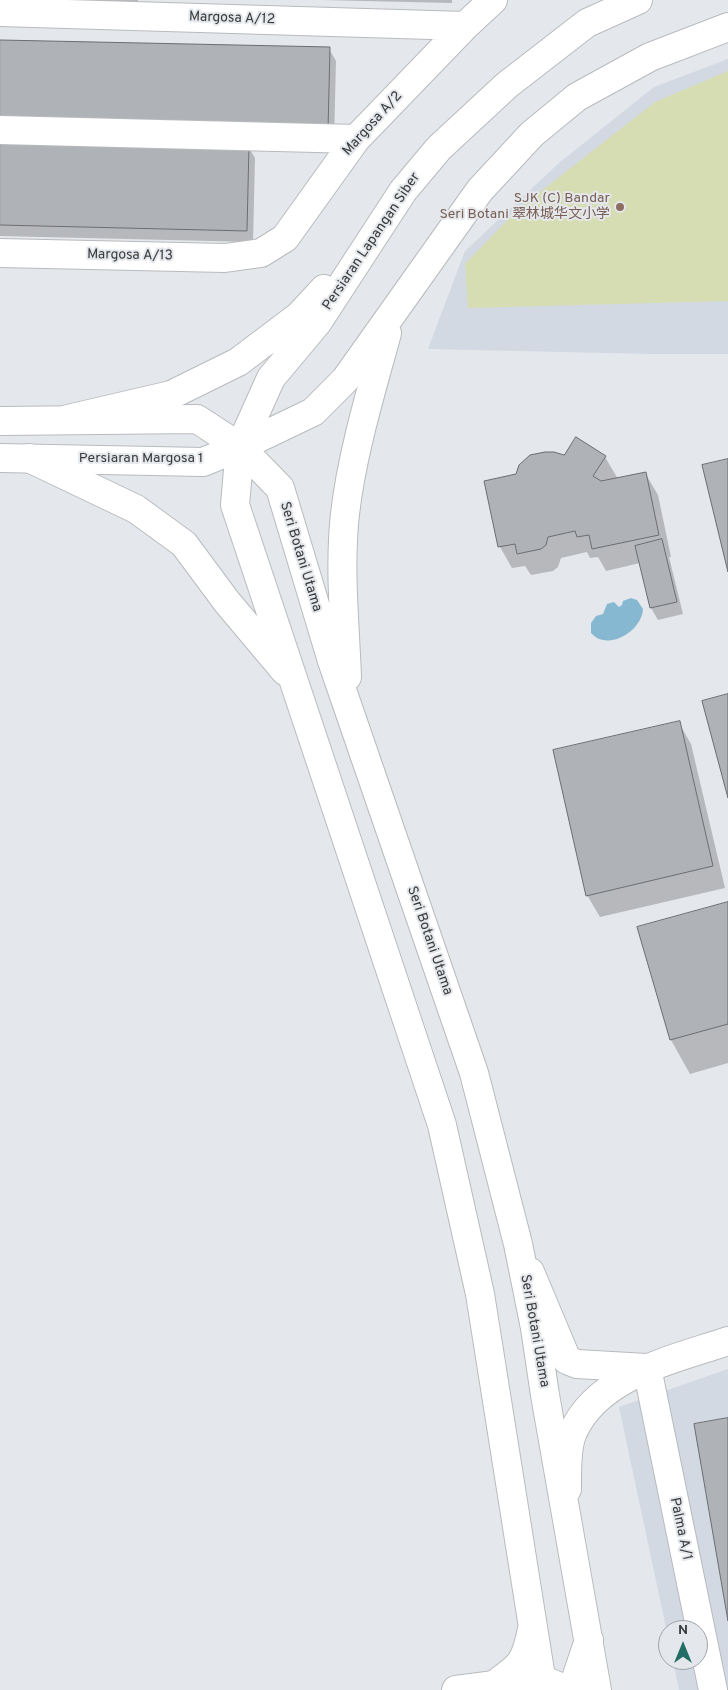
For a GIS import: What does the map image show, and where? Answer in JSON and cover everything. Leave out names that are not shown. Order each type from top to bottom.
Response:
[{"type":"main road","name":"Margosa A/2","points":[[261,253],[285,238],[356,139],[465,26],[493,0]]},
{"type":"main road","name":"Persiaran Lapangan Siber","points":[[240,447],[271,378],[317,323],[403,191],[439,148],[506,85],[587,23],[638,0]]},
{"type":"main road","name":"Margosa A/12","points":[[0,12],[465,26]]},
{"type":"main road","points":[[349,712],[343,586],[346,514],[360,433],[391,317],[480,190],[532,134],[577,97],[650,57],[728,27]]},
{"type":"main road","points":[[0,130],[356,139]]},
{"type":"main road","points":[[68,419],[171,395],[238,362],[299,316],[372,238]]},
{"type":"main road","name":"Margosa A/13","points":[[0,253],[225,258],[261,253]]},
{"type":"main road","name":"Persiaran Margosa 1","points":[[0,458],[203,462],[240,447],[313,412],[345,380],[391,317]]},
{"type":"main road","points":[[0,421],[197,419],[240,447],[235,505],[442,1126],[480,1294],[542,1685]]},
{"type":"main road","name":"Seri Botani Utama","points":[[240,447],[280,488],[332,662],[474,1073],[518,1244],[597,1690]]},
{"type":"main road","points":[[29,458],[136,509],[184,544],[227,602],[294,682]]},
{"type":"main road","points":[[518,1244],[567,1360],[577,1364],[647,1368]]},
{"type":"main road","points":[[568,1519],[567,1465],[572,1433],[583,1412],[612,1386],[647,1368],[728,1341]]},
{"type":"main road","name":"Palma A/1","points":[[647,1368],[713,1690]]},
{"type":"main road","points":[[494,1685],[518,1667],[527,1653],[533,1626]]},
{"type":"main road","points":[[572,1690],[588,1640]]},
{"type":"main road","points":[[456,1690],[494,1685],[542,1685],[568,1690]]},
{"type":"shaded area","name":"SJK (C) Bandar Seri Botani 翠林城华文小学","points":[[728,59],[728,354],[428,349],[465,251],[559,163],[654,87]]},
{"type":"shaded area","points":[[728,1369],[728,1690],[679,1690],[675,1670],[708,1670],[708,1620],[664,1620],[619,1407]]},
{"type":"green space","name":"SJK (C) Bandar Seri Botani 翠林城华文小学","points":[[728,71],[728,301],[468,308],[465,264],[517,210],[655,102]]},
{"type":"water","points":[[631,598],[637,600],[643,609],[637,625],[631,631],[615,640],[598,638],[591,633],[591,623],[596,616],[603,614],[607,604],[614,602],[619,607],[623,601]]},
{"type":"building","points":[[0,40],[330,47],[328,130],[0,122]]},
{"type":"building","points":[[0,139],[249,145],[247,231],[0,225]]},
{"type":"building","points":[[576,437],[606,456],[593,476],[601,481],[646,472],[659,535],[592,549],[589,535],[577,537],[575,531],[548,537],[546,545],[541,549],[517,554],[515,544],[498,547],[484,481],[516,474],[519,465],[530,455],[554,452],[564,455]]},
{"type":"building","points":[[728,459],[728,572],[702,465]]},
{"type":"building","points":[[662,539],[677,602],[650,608],[635,546]]},
{"type":"building","points":[[728,694],[728,798],[702,701]]},
{"type":"building","points":[[680,721],[713,866],[586,896],[553,750]]},
{"type":"building","points":[[728,902],[728,1024],[670,1040],[637,927]]},
{"type":"building","points":[[728,1418],[728,1621],[694,1424]]},
{"type":"place","name":"SJK (C) Bandar Seri Botani 翠林城华文小学","points":[[620,207]]}]
